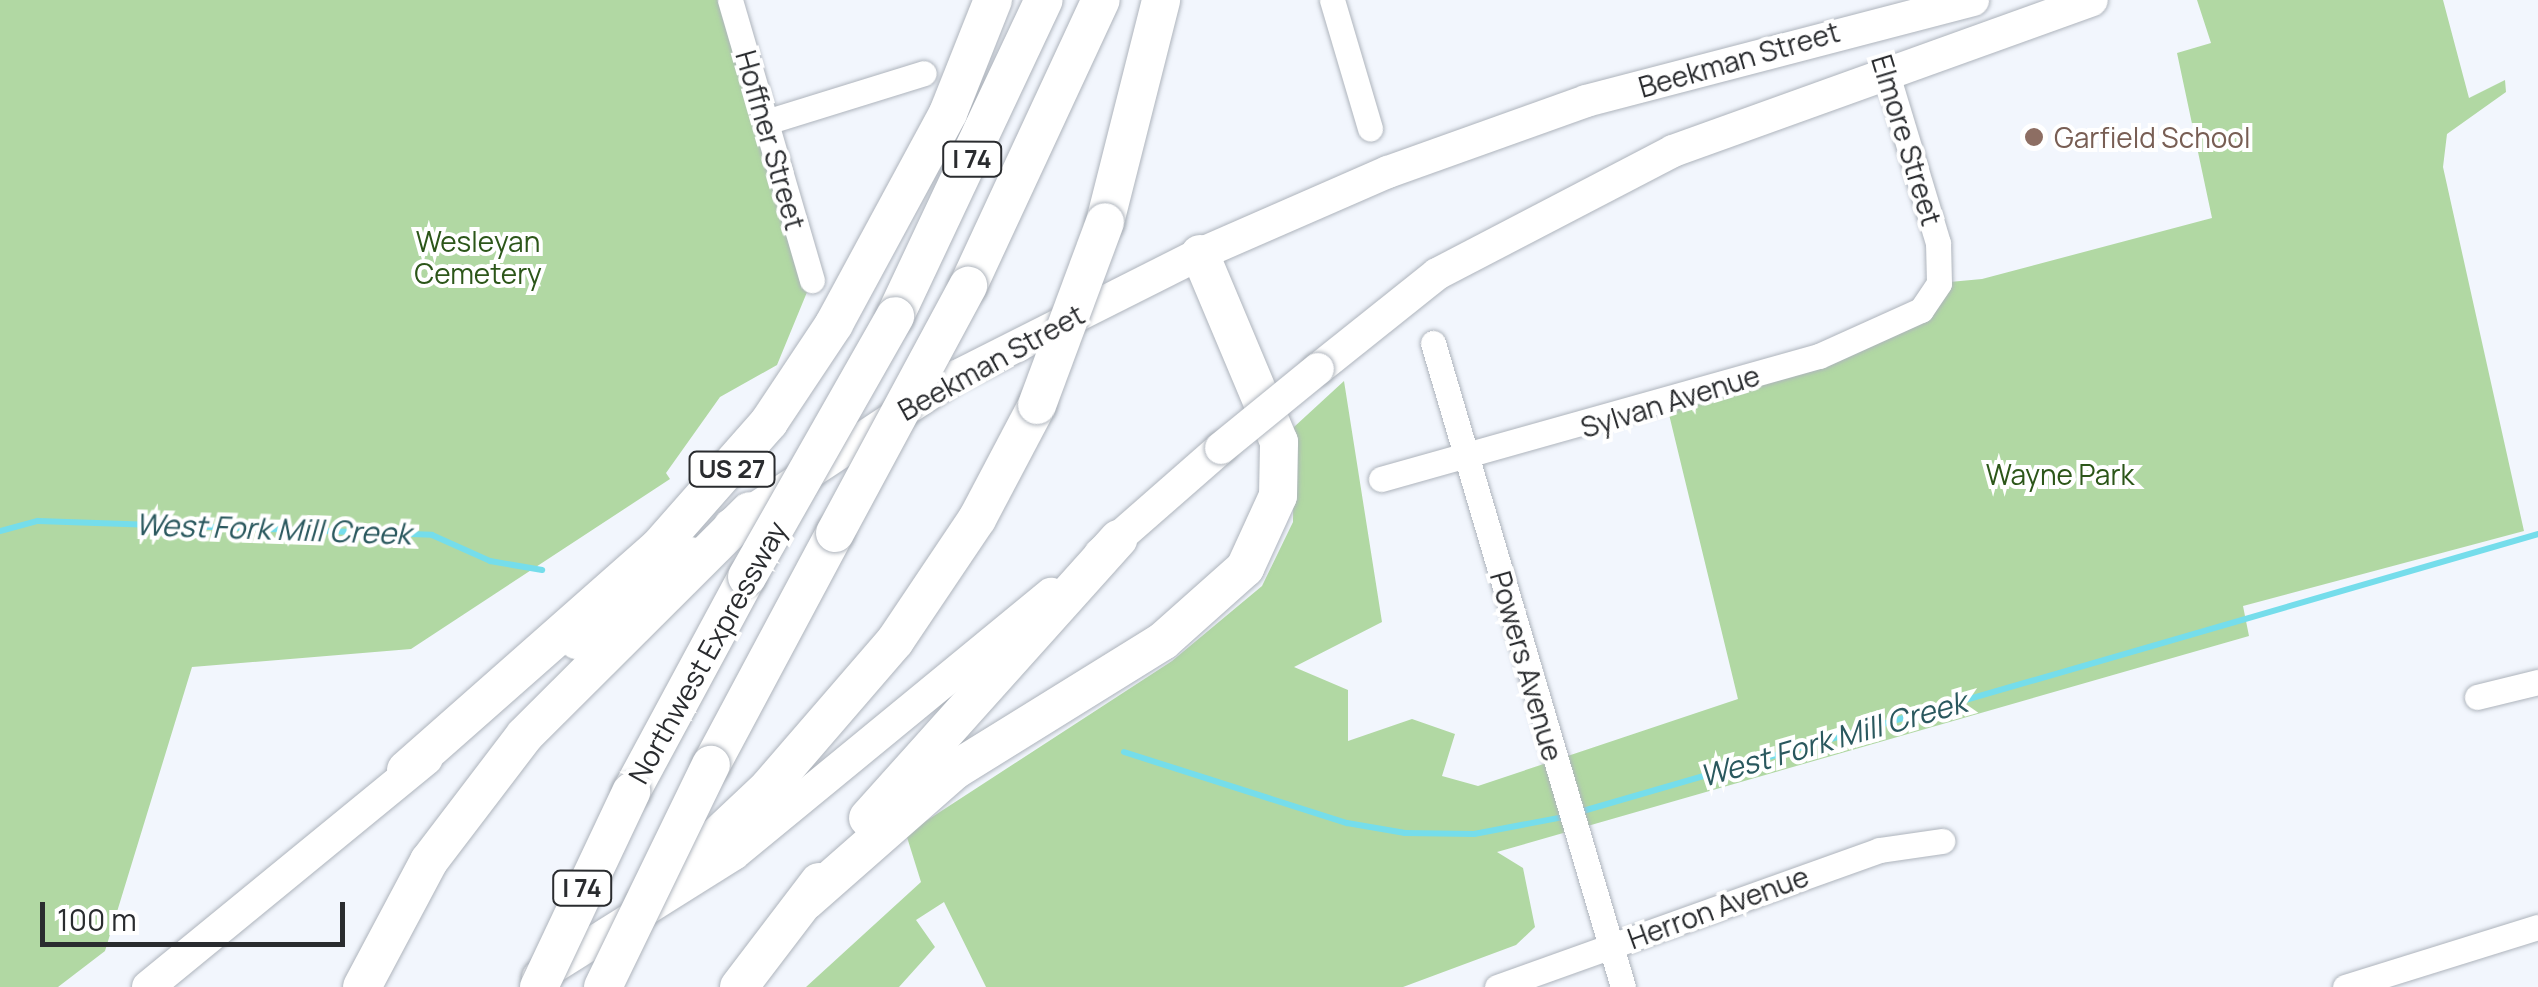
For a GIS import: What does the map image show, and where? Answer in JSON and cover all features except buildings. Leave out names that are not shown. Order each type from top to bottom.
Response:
[{"type":"highway","points":[[941,81],[993,0]]},
{"type":"highway","name":"Northwest Expressway","points":[[539,987],[631,792],[895,316],[1044,0]]},
{"type":"highway","name":"Northwest Expressway","points":[[603,987],[711,765],[968,286],[1101,0]]},
{"type":"highway","points":[[624,924],[769,788],[895,641],[978,519],[1037,405],[1104,222],[1161,0]]},
{"type":"highway","name":"US 27","points":[[406,770],[558,642],[731,470],[834,324],[941,81]]},
{"type":"highway","points":[[806,901],[956,770],[1163,641],[1246,568],[1278,496],[1279,442],[1200,254]]},
{"type":"highway","points":[[362,987],[429,861],[525,734],[750,511]]},
{"type":"highway","points":[[739,987],[912,767],[1118,539]]},
{"type":"main road","name":"Beekman Street","points":[[148,987],[406,770],[454,743],[750,511],[956,376],[1200,254],[1542,115],[1866,10],[1974,0]]},
{"type":"main road","name":"Beekman Street","points":[[522,987],[734,854],[862,755],[1221,448],[1437,274],[1516,228],[1673,151],[2092,0]]},
{"type":"main road","name":"Elmore Street","points":[[1866,10],[1886,72]]},
{"type":"street","name":"Hoffner Street","points":[[730,0],[812,280]]},
{"type":"street","points":[[1332,0],[1370,128]]},
{"type":"street","name":"Elmore Street","points":[[1886,72],[1938,243],[1938,283]]},
{"type":"street","points":[[766,122],[941,81]]},
{"type":"street","name":"Sylvan Avenue","points":[[1381,479],[1465,454],[1493,454],[1819,356],[1910,318],[1938,283]]},
{"type":"street","name":"Powers Avenue","points":[[1434,343],[1623,987]]},
{"type":"street","points":[[2478,697],[2538,682]]},
{"type":"street","name":"Herron Avenue","points":[[1497,987],[1879,850],[1942,842]]},
{"type":"street","points":[[2345,987],[2538,927]]},
{"type":"green space","name":"Wesleyan Cemetery","points":[[0,0],[730,0],[812,280],[777,365],[720,397],[666,473],[670,479],[411,649],[192,667],[105,951],[58,987],[0,987]]},
{"type":"green space","name":"Wayne Park","points":[[2197,0],[2443,0],[2469,98],[2505,80],[2506,92],[2447,134],[2443,167],[2524,531],[2243,606],[2249,636],[1497,852],[1523,868],[1535,927],[1516,945],[1403,987],[986,987],[944,902],[916,920],[935,947],[899,987],[806,987],[921,882],[906,834],[1172,661],[1262,586],[1293,522],[1294,427],[1344,381],[1382,622],[1294,667],[1348,690],[1348,741],[1412,719],[1455,734],[1442,776],[1478,786],[1738,699],[1666,402],[1856,342],[1939,283],[1982,279],[2212,218],[2177,53],[2211,43]]},
{"type":"waterway","name":"West Fork Mill Creek","points":[[0,531],[38,521],[432,535],[490,561],[542,570]]},
{"type":"waterway","name":"West Fork Mill Creek","points":[[1576,813],[2538,534]]},
{"type":"waterway","name":"West Fork Mill Creek","points":[[1124,752],[1347,823],[1405,833],[1474,834],[1564,817]]},
{"type":"place","name":"Garfield School","points":[[2034,137]]}]
